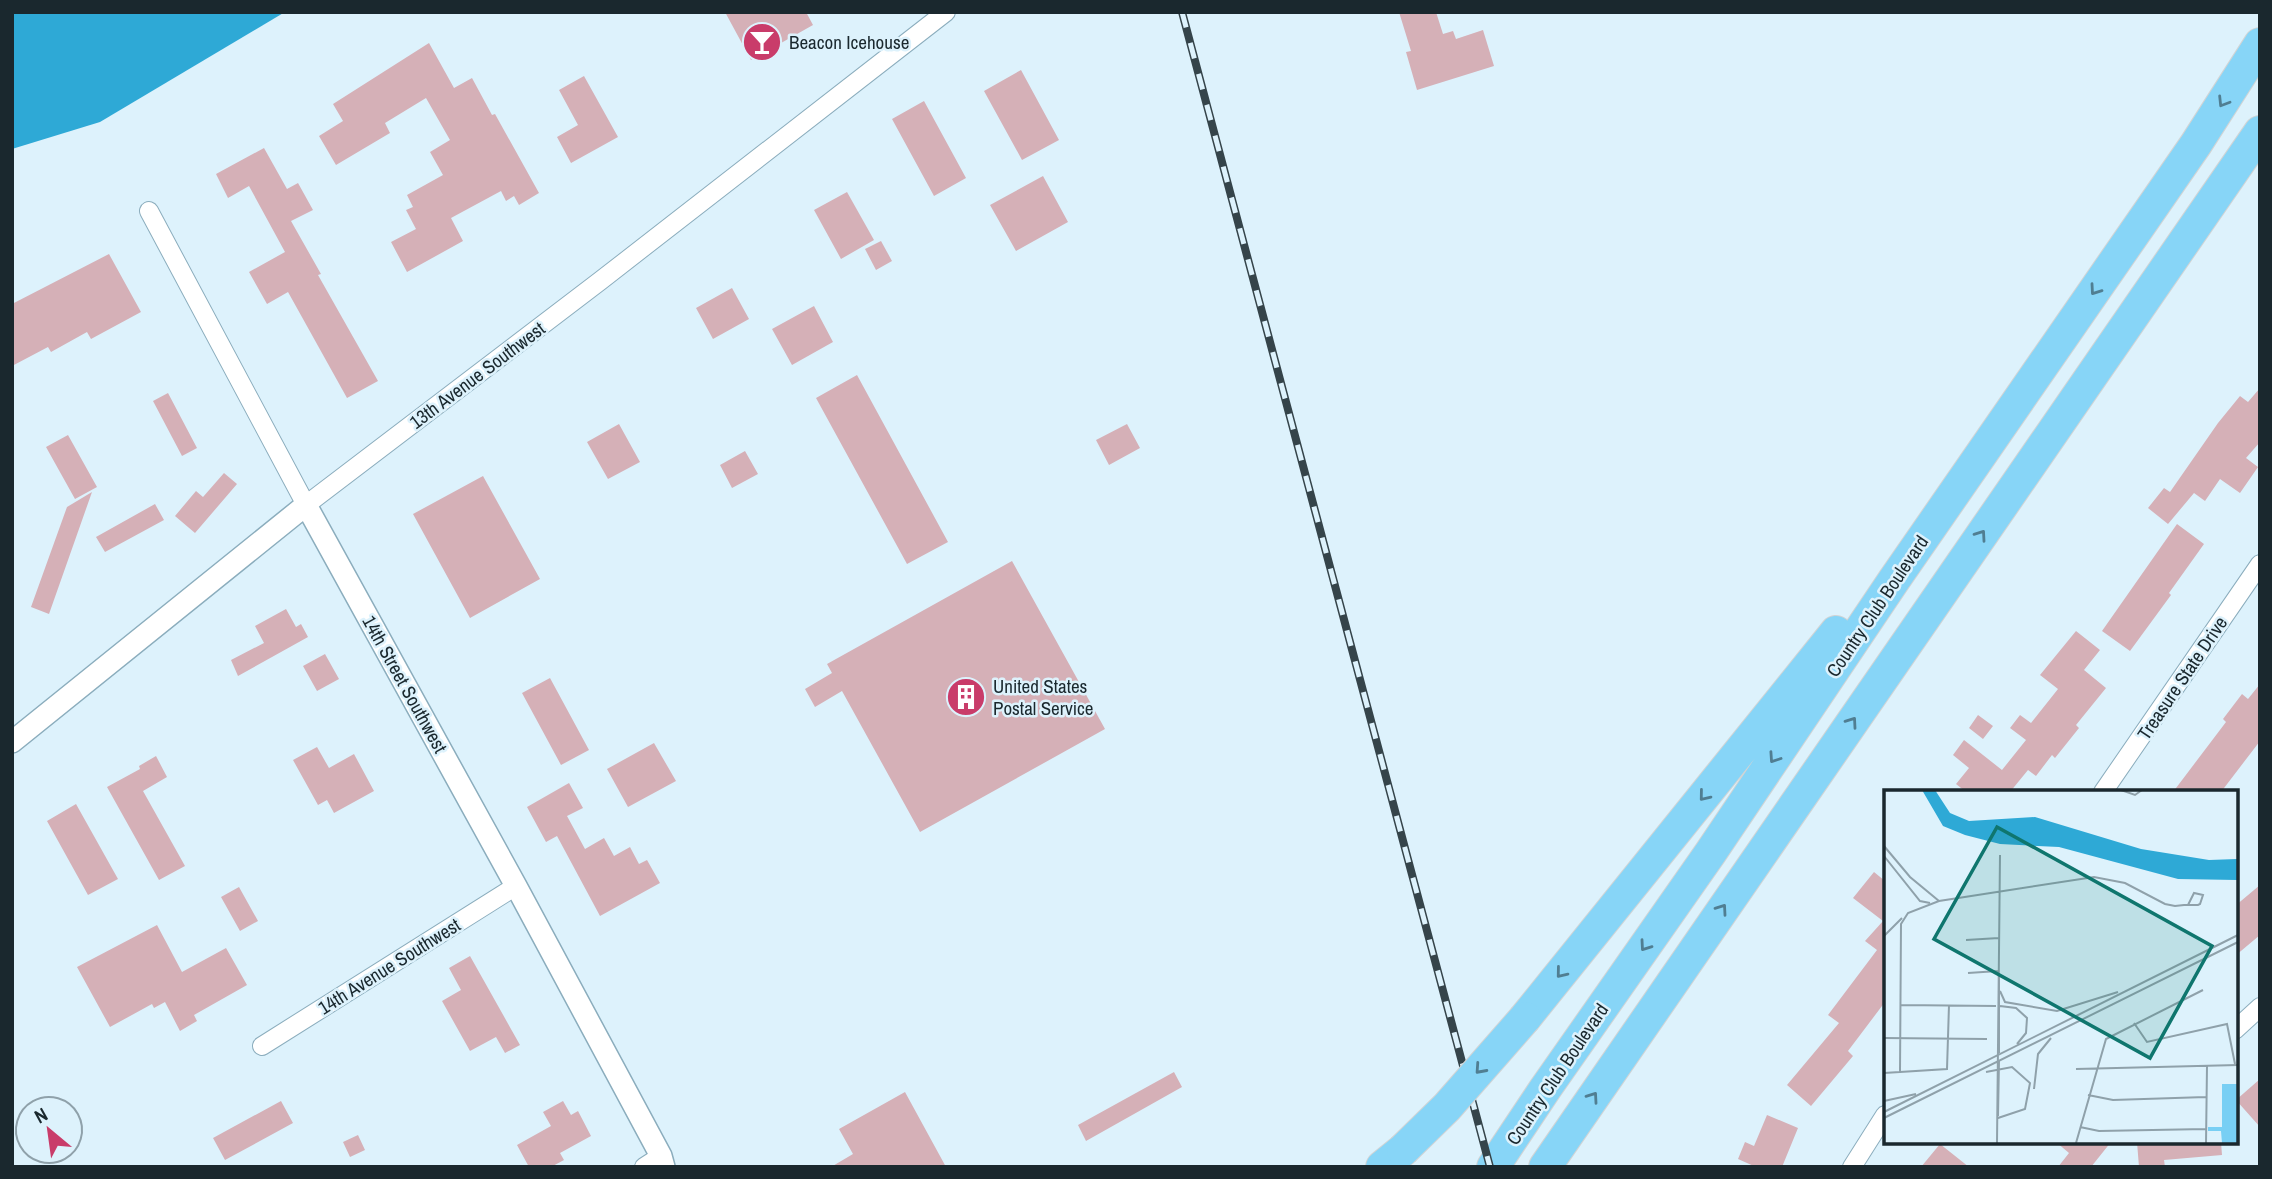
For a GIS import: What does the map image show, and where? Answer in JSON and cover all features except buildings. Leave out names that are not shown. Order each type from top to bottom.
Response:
[{"type":"highway","name":"Country Club Boulevard","points":[[1493,1167],[2188,155],[2260,44]]},
{"type":"highway","points":[[1550,1160],[2260,132]]},
{"type":"highway","points":[[1392,1159],[1447,1107],[1525,1018],[1846,621],[1894,580]]},
{"type":"street","name":"13th Avenue Southwest","points":[[12,742],[306,505],[946,12]]},
{"type":"street","name":"14th Street Southwest","points":[[149,211],[306,505],[516,886],[661,1164]]},
{"type":"street","name":"Treasure State Drive","points":[[2104,790],[2260,564]]},
{"type":"street","name":"14th Avenue Southwest","points":[[262,1046],[516,886]]},
{"type":"street","points":[[2237,1028],[2260,1007]]},
{"type":"street","points":[[1852,1167],[1884,1117]]},
{"type":"water","points":[[12,12],[285,12],[100,122],[12,149]]},
{"type":"railway","points":[[1182,12],[1490,1167]]},
{"type":"place","name":"Beacon Icehouse","points":[[762,42]]},
{"type":"place","name":"United States Postal Service","points":[[966,697]]}]
